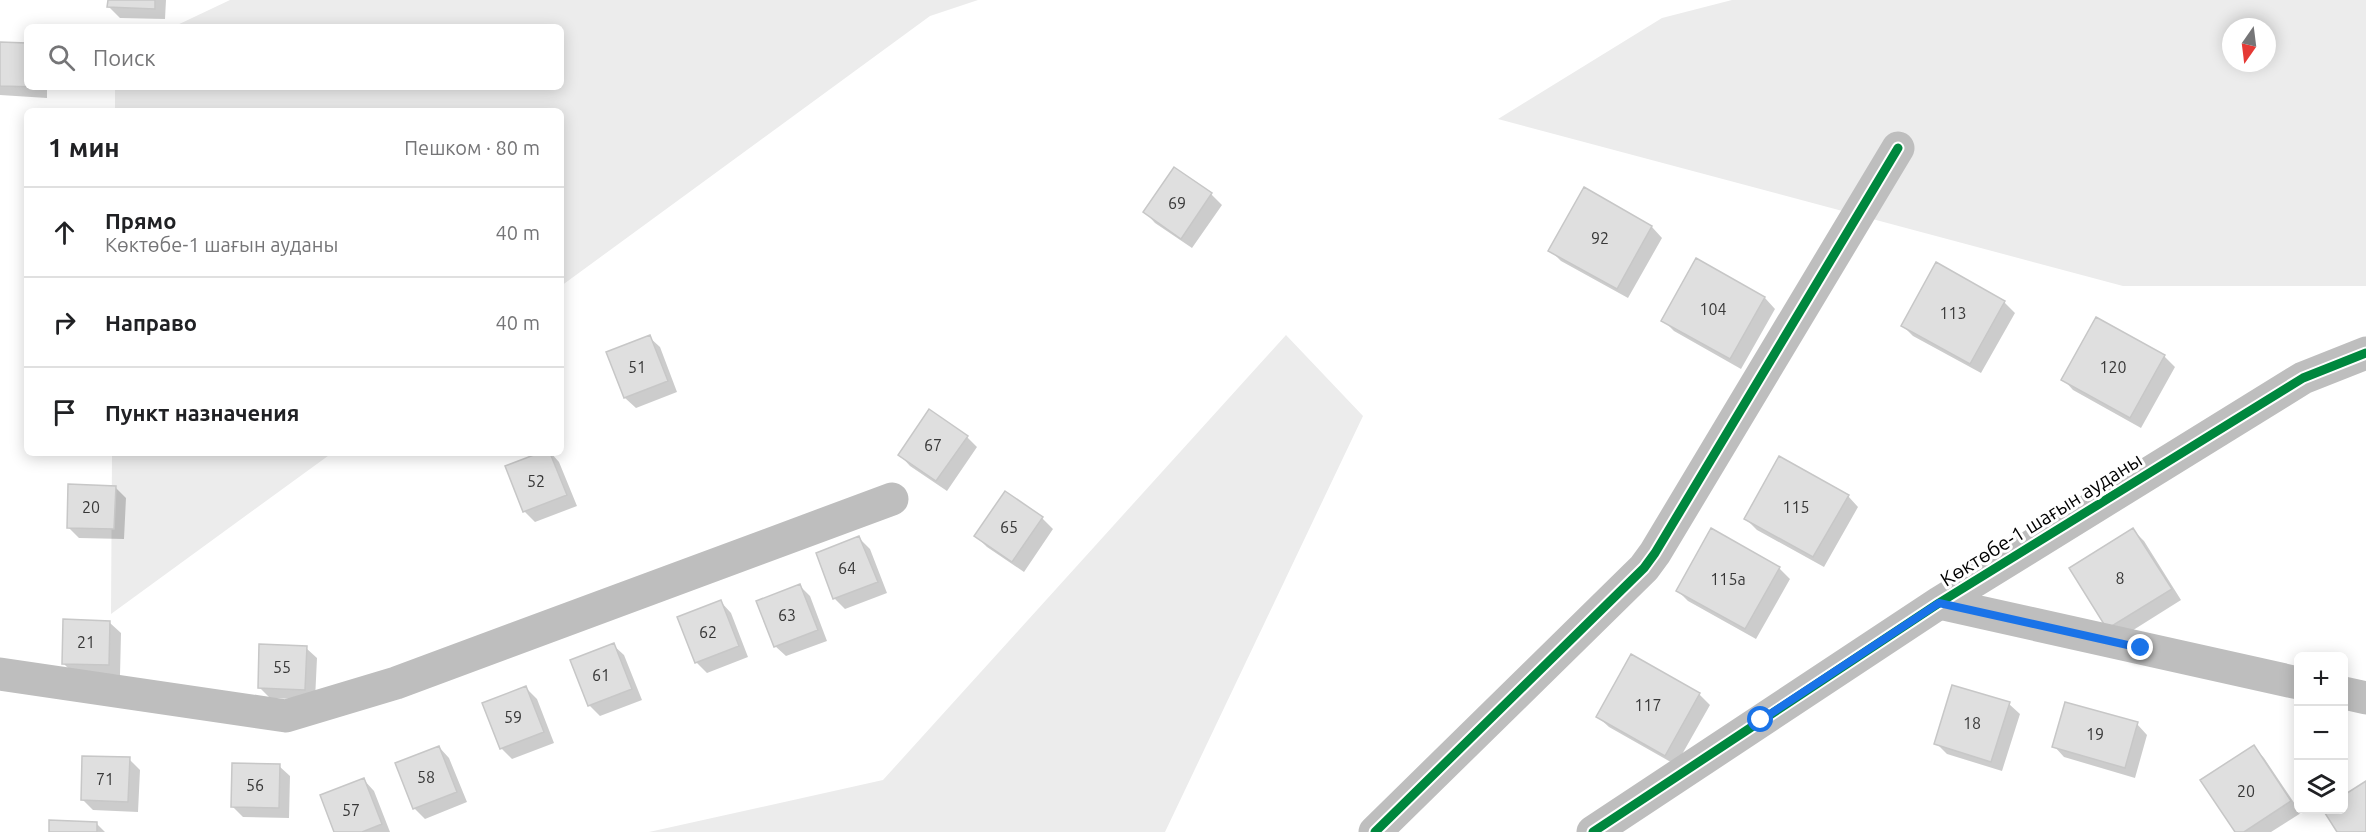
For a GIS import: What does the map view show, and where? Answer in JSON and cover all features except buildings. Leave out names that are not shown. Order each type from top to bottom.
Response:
[{"type":"street","points":[[1375,832],[1644,568],[1898,148]]},
{"type":"street","name":"Көктөбе-1 шағын ауданы","points":[[1593,832],[1939,603],[2303,378],[2366,353]]},
{"type":"street","points":[[0,674],[286,716],[396,683],[892,499]]},
{"type":"street","points":[[1939,603],[2294,682]]},
{"type":"street","points":[[2348,694],[2366,698]]},
{"type":"shaded area","points":[[230,0],[978,0],[930,16],[564,284],[564,108],[115,108],[115,90],[564,90],[564,24],[179,24]]},
{"type":"shaded area","points":[[1732,0],[2366,0],[2366,286],[2123,286],[1498,119],[1662,18]]},
{"type":"shaded area","points":[[1286,335],[1363,416],[1165,832],[649,832],[883,780]]},
{"type":"shaded area","points":[[112,456],[328,456],[111,614]]},
{"type":"cycle path","points":[[1375,832],[1644,568],[1898,148]]},
{"type":"cycle path","points":[[1593,832],[1939,603],[2303,378],[2366,353]]},
{"type":"route","points":[[1761,720],[1939,603],[2141,648]]}]
